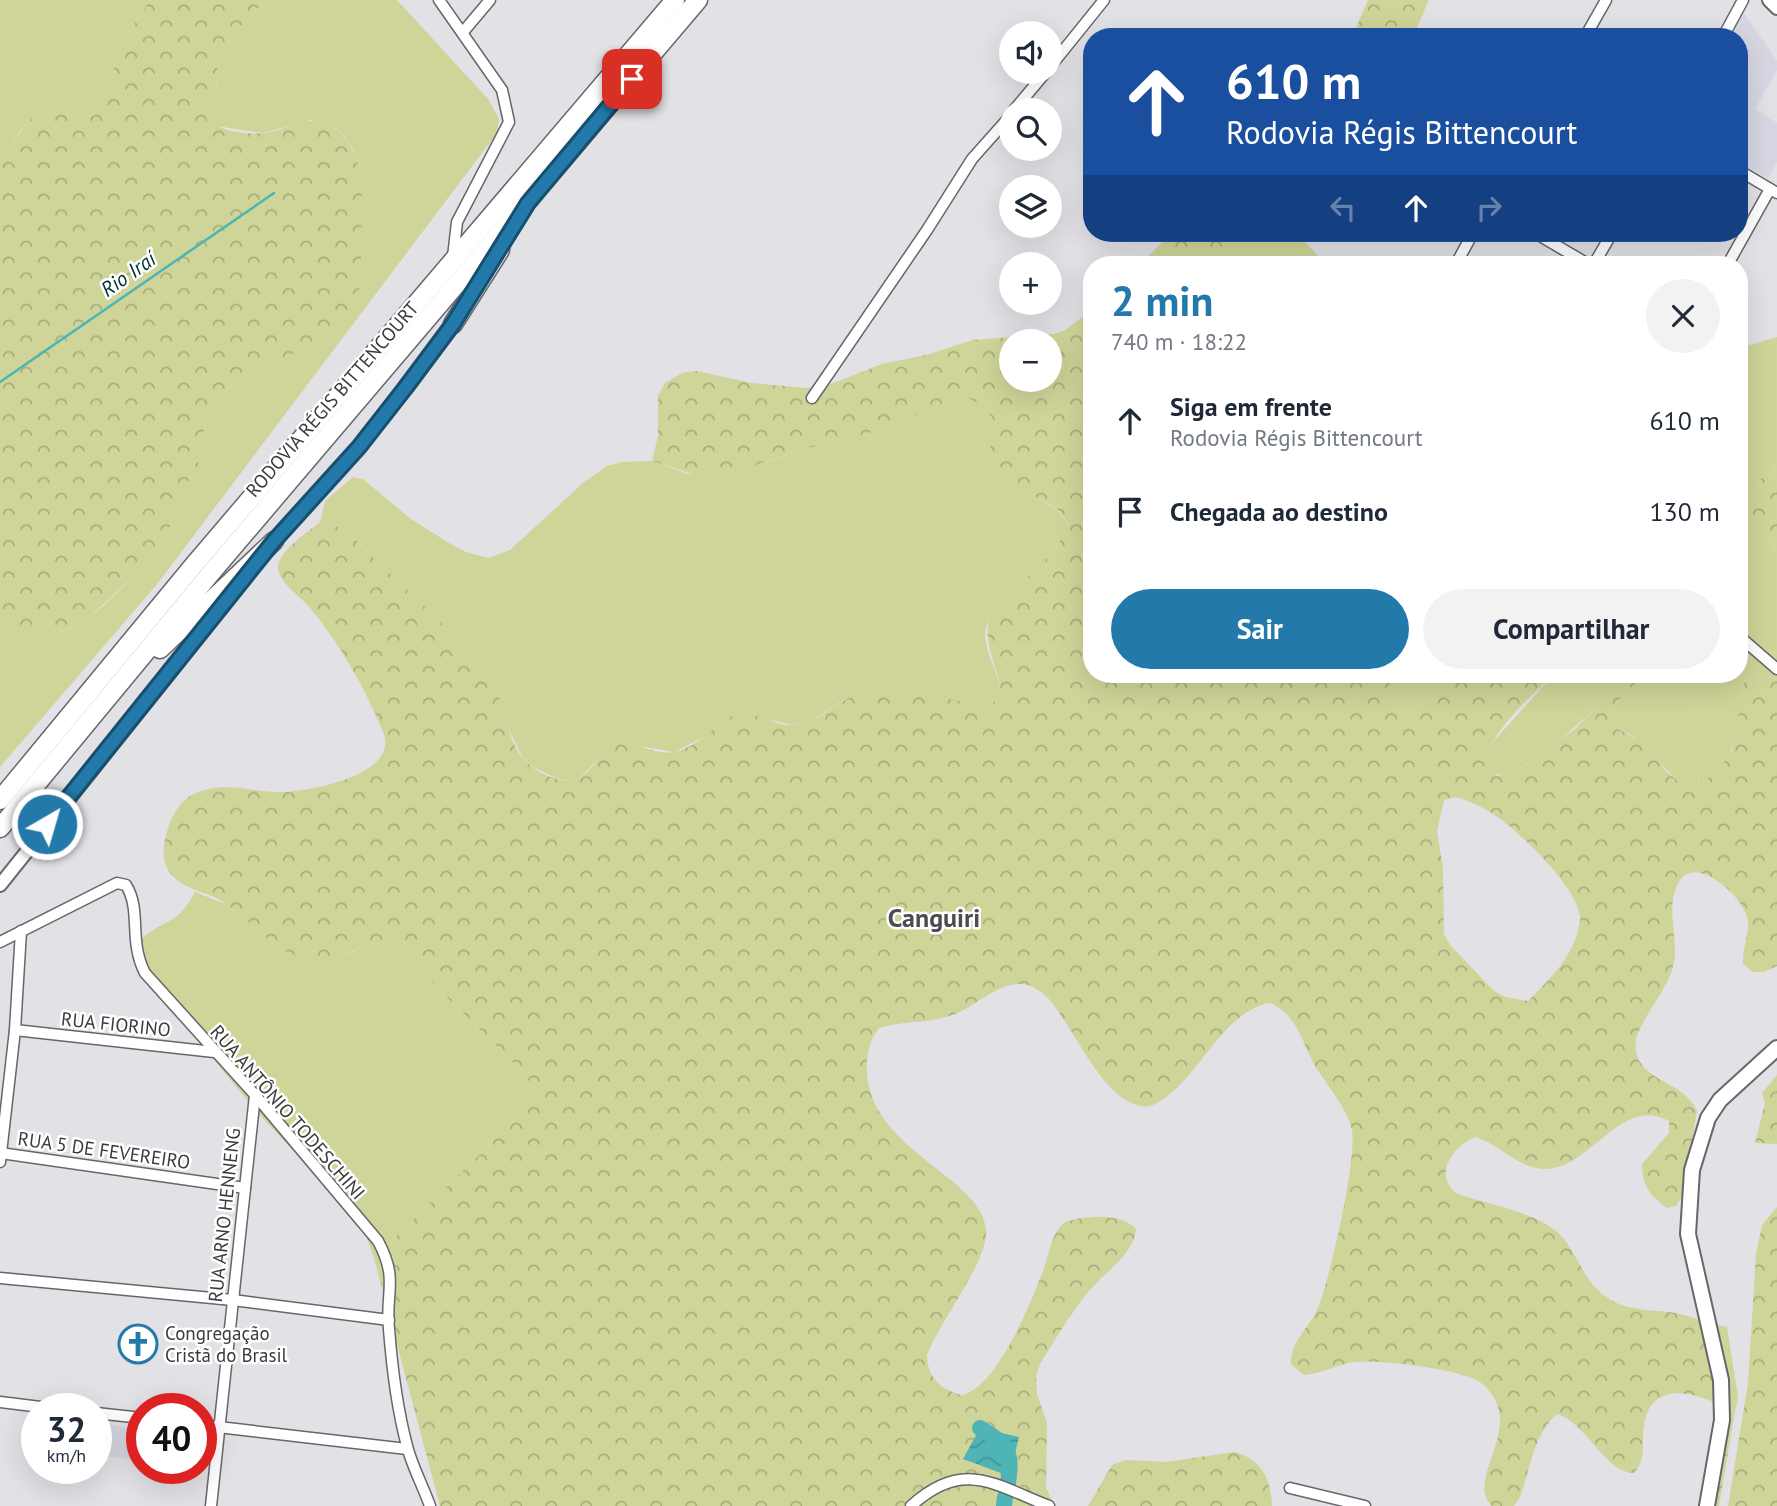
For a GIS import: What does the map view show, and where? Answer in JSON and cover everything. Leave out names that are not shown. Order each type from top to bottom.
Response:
[{"type":"highway","name":"RODOVIA RÉGIS BITTENCOURT","points":[[0,800],[194,565],[674,0]]},
{"type":"highway","name":"RODOVIA RÉGIS BITTENCOURT","points":[[0,828],[101,704],[698,0]]},
{"type":"highway","points":[[453,324],[528,203]]},
{"type":"highway","points":[[101,704],[274,541]]},
{"type":"main road","points":[[1707,1506],[1721,1420],[1721,1380],[1688,1234],[1692,1170],[1708,1118],[1720,1100],[1777,1048]]},
{"type":"street","points":[[439,0],[502,90],[509,122],[457,222],[452,263]]},
{"type":"street","points":[[463,32],[490,0]]},
{"type":"street","points":[[1062,52],[1104,0]]},
{"type":"street","points":[[1590,28],[1606,0]]},
{"type":"street","points":[[1728,28],[1744,0]]},
{"type":"street","points":[[1769,0],[1777,8]]},
{"type":"street","points":[[1025,98],[1036,84]]},
{"type":"street","points":[[812,398],[927,230],[972,159],[999,128]]},
{"type":"street","points":[[1748,176],[1774,191],[1748,232]]},
{"type":"street","points":[[1550,242],[1574,256]]},
{"type":"street","points":[[0,885],[274,541],[359,447],[453,324]]},
{"type":"street","points":[[1748,644],[1777,669]]},
{"type":"street","name":"RUA ANTÔNIO TODESCHINI","points":[[0,942],[117,883],[126,885],[135,903],[133,928],[136,956],[145,973],[255,1095],[378,1241],[388,1260],[392,1287],[389,1320],[407,1448],[430,1506]]},
{"type":"street","points":[[0,1156],[15,1030],[21,931]]},
{"type":"street","name":"RUA FIORINO","points":[[15,1030],[214,1052]]},
{"type":"street","name":"RUA ARNO HENNENG","points":[[211,1506],[255,1095]]},
{"type":"street","name":"RUA 5 DE FEVEREIRO","points":[[0,1156],[245,1188]]},
{"type":"street","points":[[0,1278],[233,1300],[389,1320]]},
{"type":"street","points":[[0,1402],[21,1405]]},
{"type":"street","points":[[217,1427],[407,1448]]},
{"type":"street","points":[[911,1506],[931,1488],[972,1477],[1049,1506]]},
{"type":"street","points":[[1290,1488],[1365,1506]]},
{"type":"shaded area","points":[[1744,13],[1777,61],[1777,70],[1755,109],[1777,123],[1777,162],[1768,178],[1748,167],[1748,28],[1735,28]]},
{"type":"shaded area","points":[[112,1425],[126,1427],[126,1459],[112,1457]]},
{"type":"green space","points":[[0,0],[150,0],[123,42],[100,109],[93,116],[46,115],[30,121],[0,160]]},
{"type":"green space","points":[[150,0],[266,0],[222,45],[218,59],[216,93],[206,119],[231,131],[251,134],[279,130],[298,123],[322,122],[332,126],[348,141],[357,162],[362,185],[359,295],[354,306],[324,334],[296,352],[234,382],[208,406],[198,465],[183,491],[166,537],[143,568],[86,620],[64,631],[29,637],[0,632],[0,160],[32,119],[48,114],[93,116],[100,109],[123,42]]},
{"type":"green space","points":[[266,0],[397,0],[488,99],[499,119],[497,133],[158,583],[0,767],[0,632],[29,637],[64,631],[86,620],[103,606],[143,568],[166,537],[183,491],[198,465],[208,406],[234,382],[296,352],[324,334],[359,295],[362,185],[353,149],[345,137],[336,128],[311,120],[263,133],[216,126],[206,119],[216,93],[218,58],[222,45]]},
{"type":"green space","points":[[1368,0],[1429,0],[1417,28],[1356,28]]},
{"type":"green space","points":[[1162,242],[1243,242],[1228,256],[1149,256]]},
{"type":"green space","points":[[1243,242],[1305,242],[1318,256],[1228,256]]},
{"type":"green space","points":[[1083,317],[1083,683],[1391,683],[1391,700],[1397,709],[1408,712],[1431,700],[1447,683],[1545,683],[1511,717],[1493,742],[1484,768],[1497,776],[1526,765],[1575,729],[1619,683],[1636,683],[1613,709],[1611,725],[1644,743],[1666,771],[1678,781],[1700,782],[1714,775],[1732,751],[1744,683],[1748,683],[1748,675],[1753,672],[1777,679],[1777,966],[1764,972],[1753,972],[1743,964],[1748,921],[1739,901],[1708,875],[1697,872],[1687,874],[1679,882],[1673,900],[1673,967],[1636,1038],[1636,1053],[1641,1064],[1681,1092],[1697,1111],[1682,1197],[1676,1206],[1667,1208],[1661,1204],[1648,1189],[1644,1178],[1642,1164],[1669,1133],[1669,1121],[1652,1115],[1636,1117],[1621,1124],[1577,1158],[1561,1166],[1544,1169],[1526,1165],[1476,1137],[1454,1153],[1446,1169],[1449,1186],[1456,1193],[1521,1213],[1556,1231],[1570,1247],[1592,1283],[1608,1298],[1624,1306],[1680,1314],[1711,1324],[1713,1402],[1680,1393],[1660,1397],[1647,1413],[1641,1463],[1634,1473],[1614,1465],[1577,1427],[1557,1414],[1542,1432],[1537,1443],[1519,1499],[1514,1506],[1492,1506],[1485,1494],[1485,1481],[1499,1432],[1500,1415],[1495,1399],[1481,1383],[1457,1373],[1401,1364],[1355,1362],[1304,1375],[1291,1364],[1297,1342],[1318,1308],[1329,1272],[1347,1192],[1352,1130],[1346,1113],[1315,1066],[1298,1030],[1279,1008],[1270,1003],[1253,1009],[1237,1020],[1168,1096],[1153,1105],[1143,1107],[1127,1101],[1105,1081],[1048,998],[1039,990],[1020,984],[1003,988],[946,1017],[879,1028],[869,1049],[867,1073],[874,1101],[888,1125],[970,1197],[982,1215],[986,1235],[983,1248],[927,1355],[933,1377],[942,1387],[963,1395],[976,1388],[1000,1360],[1030,1303],[1053,1238],[1065,1222],[1102,1217],[1121,1220],[1136,1229],[1125,1255],[1090,1290],[1070,1317],[1040,1364],[1036,1376],[1037,1394],[1047,1423],[1046,1488],[1055,1506],[440,1506],[374,1258],[527,1108],[532,1095],[530,1083],[525,1074],[402,953],[377,943],[328,960],[300,957],[277,946],[220,900],[181,883],[168,870],[164,860],[165,839],[172,819],[179,806],[190,796],[218,787],[274,792],[315,788],[352,777],[367,769],[379,759],[385,747],[383,732],[352,668],[311,609],[282,579],[279,562],[295,542],[320,522],[341,528],[351,535],[442,624],[476,662],[496,691],[512,738],[525,761],[548,776],[561,780],[582,777],[615,742],[630,743],[659,752],[674,752],[692,745],[739,712],[781,724],[796,725],[813,720],[858,694],[888,690],[920,693],[981,705],[994,702],[1001,695],[989,644],[988,624],[991,613],[1053,552],[1068,528],[1064,517],[1055,508],[1004,481],[995,471],[990,454],[995,422],[982,405],[970,399],[951,400],[885,429],[804,449],[729,474],[702,477],[652,461],[658,436],[658,396],[665,383],[682,373],[697,371],[752,383],[818,389],[882,364],[926,355],[973,340],[999,338],[999,392],[1062,392],[1062,331]],"holes":[[[1455,797],[1488,811],[1521,837],[1549,865],[1572,895],[1578,909],[1578,933],[1568,955],[1528,1001],[1505,997],[1494,991],[1451,946],[1444,934],[1443,868],[1437,831],[1444,800]]]},
{"type":"green space","points":[[1777,337],[1777,470],[1748,486],[1748,346]]},
{"type":"green space","points":[[970,399],[982,404],[995,422],[991,452],[994,470],[1012,486],[1057,511],[1065,519],[1068,529],[1053,552],[1012,592],[987,625],[986,643],[1001,695],[994,703],[981,705],[881,691],[845,699],[808,723],[794,725],[770,720],[702,738],[674,752],[615,742],[580,778],[570,781],[558,779],[533,767],[523,758],[510,732],[431,615],[351,535],[341,528],[320,522],[325,501],[353,477],[363,479],[411,519],[466,552],[488,558],[510,550],[583,483],[607,466],[622,462],[652,461],[688,474],[763,463],[804,449],[885,429],[951,400]]},
{"type":"green space","points":[[1777,470],[1777,550],[1748,520],[1748,486]]},
{"type":"green space","points":[[1748,520],[1777,550],[1777,679],[1753,672],[1748,675]]},
{"type":"green space","points":[[1391,683],[1447,683],[1431,700],[1408,712],[1397,709],[1391,700]]},
{"type":"green space","points":[[1546,683],[1619,683],[1559,741],[1515,770],[1497,774],[1484,768],[1485,755],[1493,742]]},
{"type":"green space","points":[[1637,683],[1744,683],[1732,748],[1725,764],[1714,775],[1699,782],[1678,781],[1633,736],[1611,725],[1613,709]]},
{"type":"green space","points":[[195,892],[228,905],[285,951],[348,954],[369,943],[386,942],[402,953],[525,1074],[530,1083],[532,1095],[527,1108],[374,1258],[364,1231],[342,1202],[256,1111],[149,981],[140,941],[176,917]]},
{"type":"green space","points":[[1777,1075],[1777,1144],[1755,1143],[1765,1103],[1762,1093]]},
{"type":"green space","points":[[1777,1207],[1777,1506],[1728,1506],[1748,1383],[1756,1254],[1762,1225]]},
{"type":"green space","points":[[1711,1324],[1727,1327],[1738,1397],[1735,1411],[1714,1408]]},
{"type":"green space","points":[[1714,1408],[1735,1411],[1719,1506],[1711,1506]]},
{"type":"green space","points":[[1234,1452],[1252,1460],[1263,1471],[1270,1487],[1272,1506],[1088,1506],[1112,1465],[1126,1460],[1166,1462]]},
{"type":"water","points":[[980,1428],[1019,1437],[1009,1476],[963,1459]]},
{"type":"waterway","name":"Rio Iraí","points":[[0,382],[274,193]]},
{"type":"waterway","points":[[980,1428],[1006,1450],[1010,1463],[1008,1483]]},
{"type":"waterway","points":[[1004,1506],[1005,1497]]},
{"type":"place","name":"Congregação Cristã do Brasil","points":[[138,1344]]},
{"type":"district","name":"Canguiri","points":[[934,917]]},
{"type":"route","points":[[47,824],[274,541],[359,447],[453,324],[528,203],[632,79]]}]
